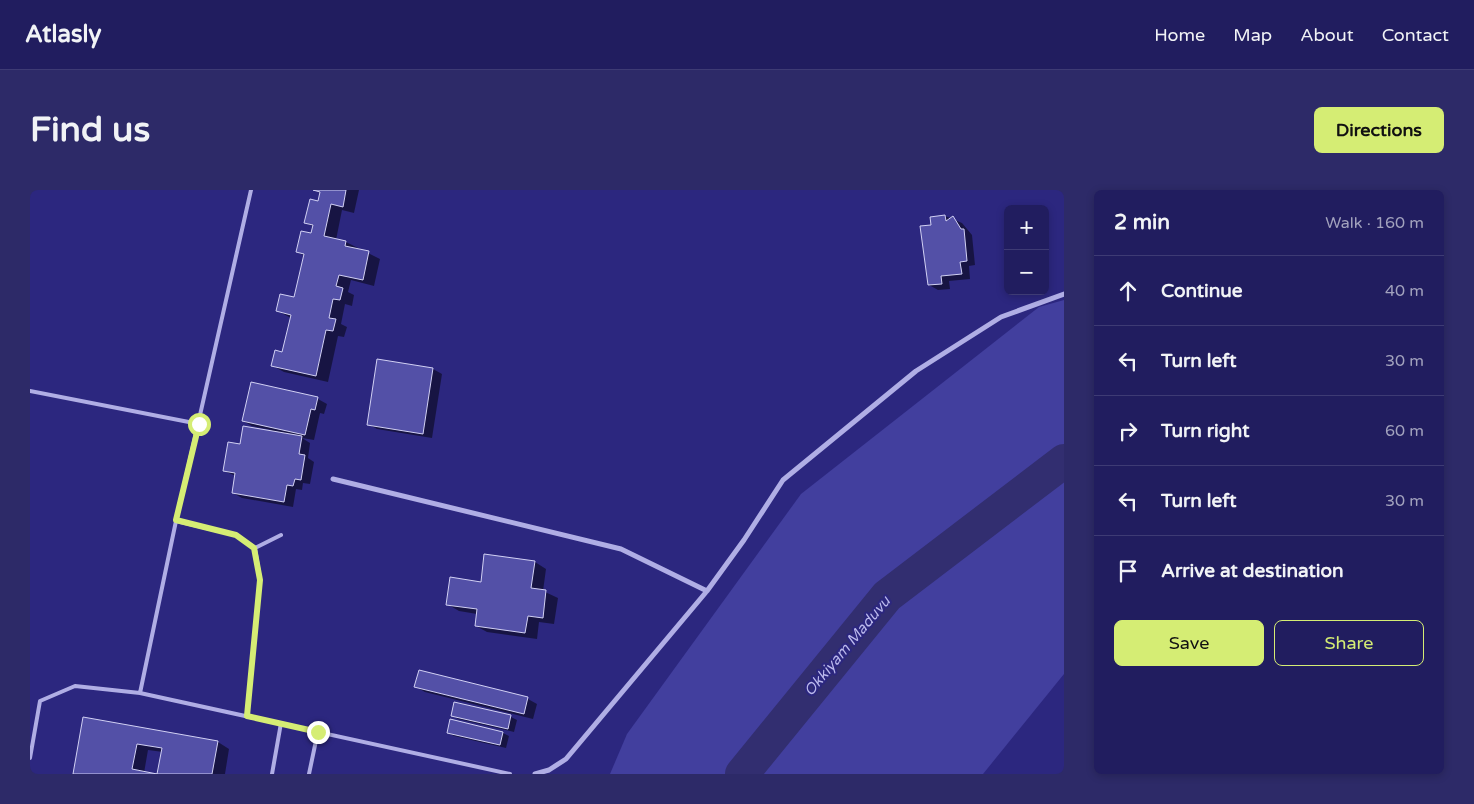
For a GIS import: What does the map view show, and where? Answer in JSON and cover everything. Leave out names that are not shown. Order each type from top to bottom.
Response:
[{"type":"street","points":[[534,774],[549,770],[566,759],[707,591],[744,540],[783,480],[916,370],[1000,317],[1064,294]]},
{"type":"street","points":[[333,479],[621,549],[707,591]]},
{"type":"lane","points":[[140,694],[176,520],[251,190]]},
{"type":"lane","points":[[30,391],[199,424]]},
{"type":"lane","points":[[176,520],[236,535],[254,548],[260,580],[247,716]]},
{"type":"lane","points":[[254,548],[281,535]]},
{"type":"lane","points":[[30,758],[40,701],[75,686],[140,694],[510,774]]},
{"type":"lane","points":[[272,774],[281,723]]},
{"type":"lane","points":[[309,774],[318,732]]},
{"type":"shaded area","points":[[1064,300],[1064,674],[983,774],[610,774],[627,734],[801,494],[1039,307]]},
{"type":"building","points":[[313,190],[346,190],[343,207],[331,204],[324,236],[346,241],[345,246],[369,251],[363,280],[339,275],[336,286],[343,288],[340,300],[333,299],[329,318],[336,319],[333,331],[326,330],[316,376],[271,366],[275,350],[282,352],[291,315],[276,311],[280,294],[294,297],[304,254],[296,252],[301,231],[311,233],[313,225],[304,223],[310,199],[318,201],[320,192]]},
{"type":"building","points":[[945,215],[946,221],[953,216],[961,229],[964,229],[967,261],[960,262],[962,274],[941,276],[942,284],[928,285],[920,226],[931,225],[930,217]]},
{"type":"building","points":[[377,359],[433,368],[423,434],[367,425]]},
{"type":"building","points":[[251,382],[318,397],[315,410],[311,409],[305,435],[242,421]]},
{"type":"building","points":[[243,426],[302,436],[299,454],[305,455],[301,480],[295,479],[293,486],[287,485],[284,502],[232,493],[235,473],[223,471],[228,442],[240,444]]},
{"type":"building","points":[[484,554],[535,561],[531,588],[546,590],[543,618],[528,616],[525,633],[475,626],[477,609],[446,605],[450,577],[481,582]]},
{"type":"building","points":[[419,670],[528,697],[524,714],[414,687]]},
{"type":"building","points":[[454,702],[511,715],[508,729],[451,716]]},
{"type":"building","points":[[83,717],[218,741],[212,774],[157,774],[73,774]],"holes":[[[137,744],[162,748],[157,774],[132,769]]]},
{"type":"building","points":[[450,719],[503,732],[500,745],[447,733]]},
{"type":"waterway","name":"Okkiyam Maduvu","points":[[742,774],[887,596],[1064,461]]},
{"type":"route","points":[[199,424],[176,520],[236,535],[254,548],[260,580],[247,716],[318,732]]}]
